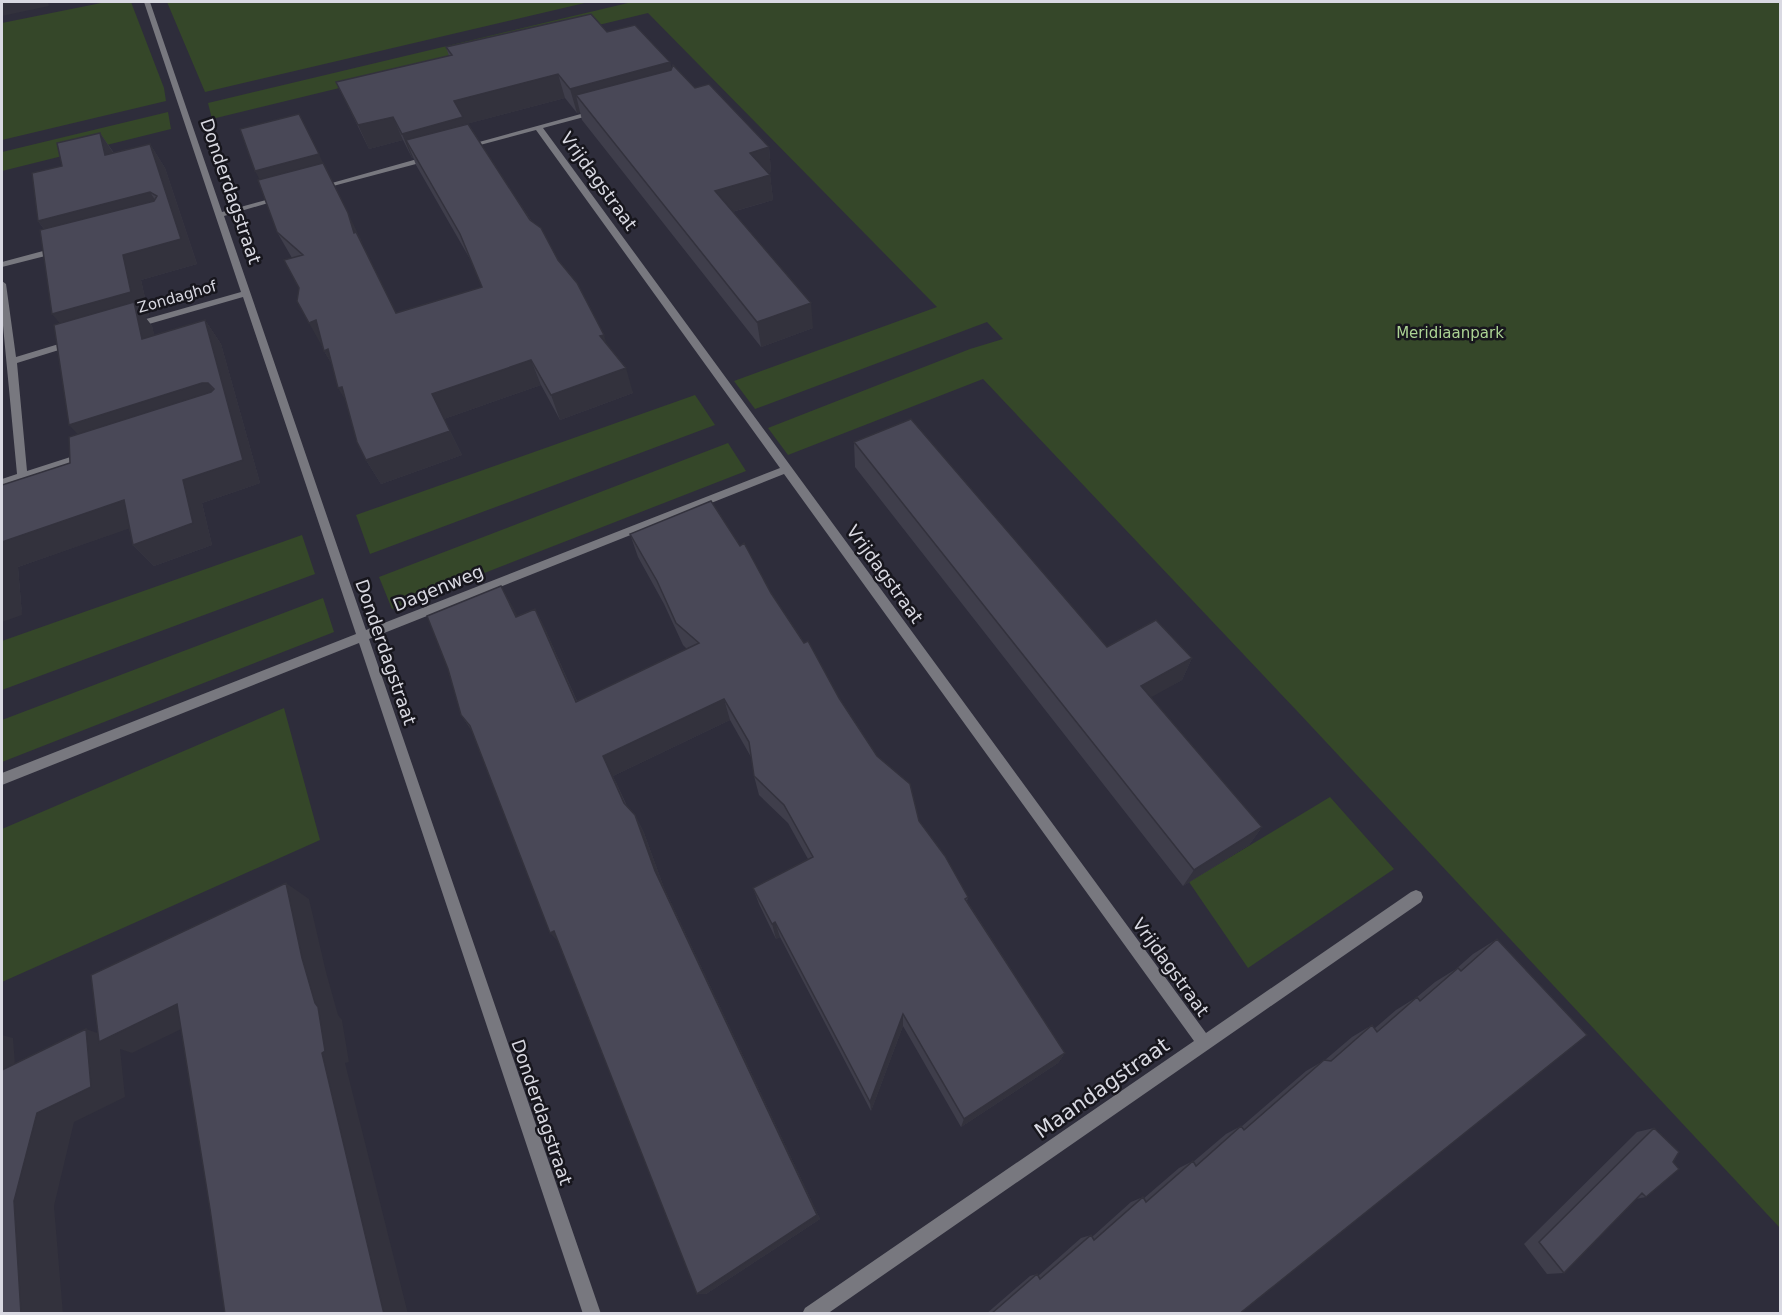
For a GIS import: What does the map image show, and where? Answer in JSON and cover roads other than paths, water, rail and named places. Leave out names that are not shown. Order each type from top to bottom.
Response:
[{"type":"street","name":"Donderdagstraat","points":[[147,2],[592,1314]]},
{"type":"street","points":[[458,149],[605,109]]},
{"type":"street","name":"Vrijdagstraat","points":[[538,127],[1204,1043]]},
{"type":"street","points":[[310,190],[436,156]]},
{"type":"street","points":[[220,215],[288,196]]},
{"type":"street","points":[[2,265],[68,248]]},
{"type":"street","points":[[2,284],[12,361],[22,477]]},
{"type":"street","name":"Zondaghof","points":[[123,328],[246,293]]},
{"type":"street","points":[[12,361],[79,342]]},
{"type":"street","points":[[2,483],[101,451]]},
{"type":"street","name":"Dagenweg","points":[[2,779],[787,469]]},
{"type":"street","name":"Maandagstraat","points":[[811,1314],[1416,897]]},
{"type":"park label","name":"Meridiaanpark","points":[[1450,333]]}]
